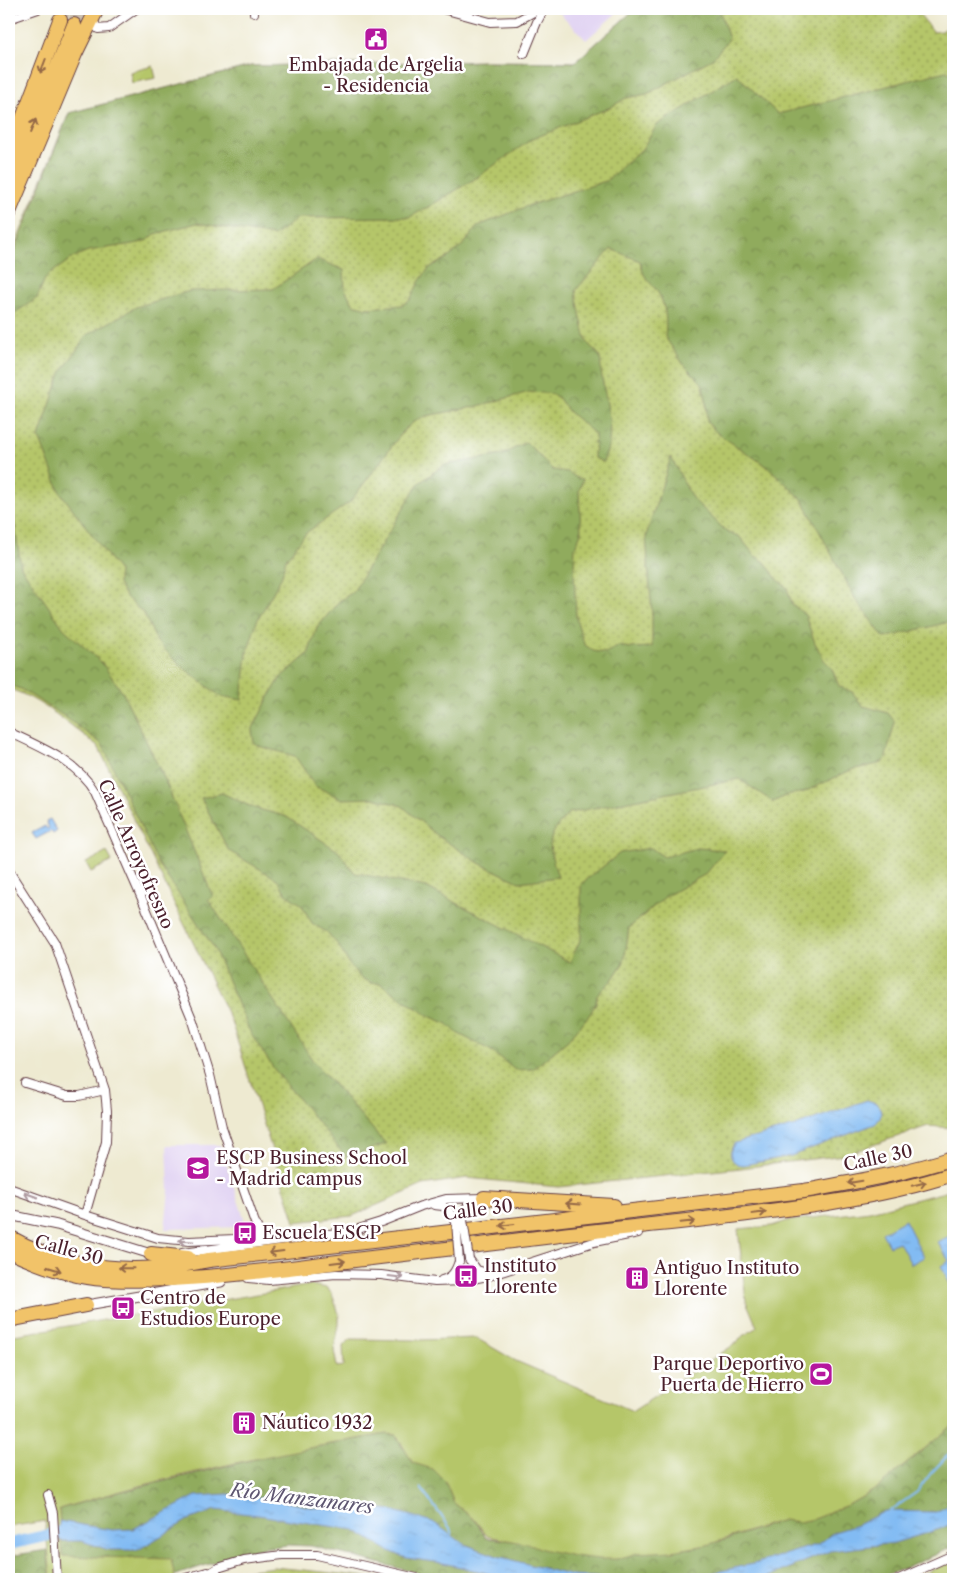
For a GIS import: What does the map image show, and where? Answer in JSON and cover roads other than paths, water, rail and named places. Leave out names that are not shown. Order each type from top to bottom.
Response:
[{"type":"highway","points":[[9,212],[75,54],[95,14]]},
{"type":"highway","points":[[9,155],[67,23],[9,188]]},
{"type":"highway","name":"Calle 30","points":[[9,1237],[32,1249],[78,1263],[104,1267],[156,1268],[209,1260],[804,1191],[877,1179],[953,1158]]},
{"type":"highway","name":"Calle 30","points":[[9,1250],[53,1269],[77,1275],[103,1279],[156,1280],[273,1270],[590,1231],[798,1208],[878,1194],[953,1174]]},
{"type":"highway","points":[[484,1198],[616,1206],[682,1199],[709,1202]]},
{"type":"highway","points":[[638,1232],[665,1224]]},
{"type":"highway","points":[[151,1254],[209,1260]]},
{"type":"highway","points":[[248,1278],[273,1270]]},
{"type":"highway","points":[[9,1318],[86,1305]]},
{"type":"street","points":[[9,18],[38,9]]},
{"type":"street","points":[[95,14],[98,29],[109,28],[136,9]]},
{"type":"street","points":[[443,9],[490,22],[517,20],[539,9]]},
{"type":"street","points":[[524,54],[544,9]]},
{"type":"street","name":"Calle Arroyofresno","points":[[9,732],[61,759],[88,781],[98,801],[193,1022],[210,1075],[222,1127],[254,1220],[257,1236]]},
{"type":"street","points":[[9,871],[55,943],[105,1090],[108,1110],[106,1142],[85,1215]]},
{"type":"street","points":[[25,1083],[67,1096],[79,1096],[105,1090]]},
{"type":"street","points":[[9,1188],[158,1238],[189,1242],[257,1236],[276,1240]]},
{"type":"street","points":[[9,1215],[57,1225],[151,1254],[193,1252],[352,1230],[381,1222],[421,1206],[446,1200],[484,1198]]},
{"type":"street","points":[[484,1198],[471,1203],[464,1211],[463,1220],[469,1259],[477,1270],[485,1274],[492,1274]]},
{"type":"street","points":[[421,1206],[443,1206],[452,1213],[456,1222],[459,1261],[457,1269],[452,1276],[435,1282]]},
{"type":"street","points":[[86,1305],[248,1278],[268,1280],[336,1274],[375,1275],[435,1282],[463,1281],[492,1274],[594,1242],[638,1232]]},
{"type":"street","points":[[193,1252],[235,1239]]},
{"type":"street","points":[[48,1495],[53,1514],[57,1579]]},
{"type":"street","points":[[182,1579],[244,1560],[282,1555],[317,1555],[421,1579]]},
{"type":"street","points":[[899,1579],[953,1555]]},
{"type":"street","points":[[200,1579],[218,1568]]},
{"type":"water","points":[[50,819],[57,831],[53,834],[51,831],[36,839],[32,833],[45,826],[47,829],[49,828],[46,821]]},
{"type":"water","points":[[867,1100],[876,1103],[881,1111],[880,1117],[875,1124],[791,1156],[743,1165],[735,1162],[731,1157],[731,1150],[735,1143],[795,1126]]},
{"type":"water","points":[[905,1220],[924,1257],[911,1264],[899,1242],[889,1246],[882,1233]]},
{"type":"water","points":[[953,1234],[953,1290],[941,1266],[949,1261],[938,1242]]},
{"type":"water","points":[[228,1494],[273,1499],[315,1508],[352,1505],[390,1510],[433,1522],[464,1544],[497,1556],[573,1576],[629,1579],[512,1579],[443,1563],[406,1558],[387,1550],[355,1530],[215,1510],[186,1521],[138,1550],[109,1550],[82,1541],[60,1541],[59,1521],[112,1530],[133,1529],[196,1496]]},
{"type":"water","points":[[953,1503],[953,1523],[940,1529],[894,1543],[830,1551],[763,1579],[685,1579],[757,1563],[819,1544],[834,1532],[857,1525],[885,1511],[936,1512]]},
{"type":"waterway","points":[[890,1511],[917,1492],[931,1473],[953,1450]]},
{"type":"waterway","points":[[421,1488],[450,1528],[452,1537]]},
{"type":"waterway","name":"Río Manzanares","points":[[9,1544],[67,1532]]},
{"type":"tunnel","points":[[60,20],[64,9]]},
{"type":"tunnel","points":[[74,25],[79,9]]},
{"type":"place","name":"Embajada de Argelia - Residencia","points":[[376,39]]},
{"type":"place","name":"ESCP Business School - Madrid campus","points":[[198,1168]]},
{"type":"place","name":"Escuela ESCP","points":[[245,1233]]},
{"type":"place","name":"Instituto Llorente","points":[[466,1276]]},
{"type":"place","name":"Antiguo Instituto Llorente","points":[[637,1278]]},
{"type":"place","name":"Centro de Estudios Europe","points":[[123,1308]]},
{"type":"place","name":"Parque Deportivo Puerta de Hierro","points":[[821,1374]]},
{"type":"place","name":"Náutico 1932","points":[[244,1423]]}]
